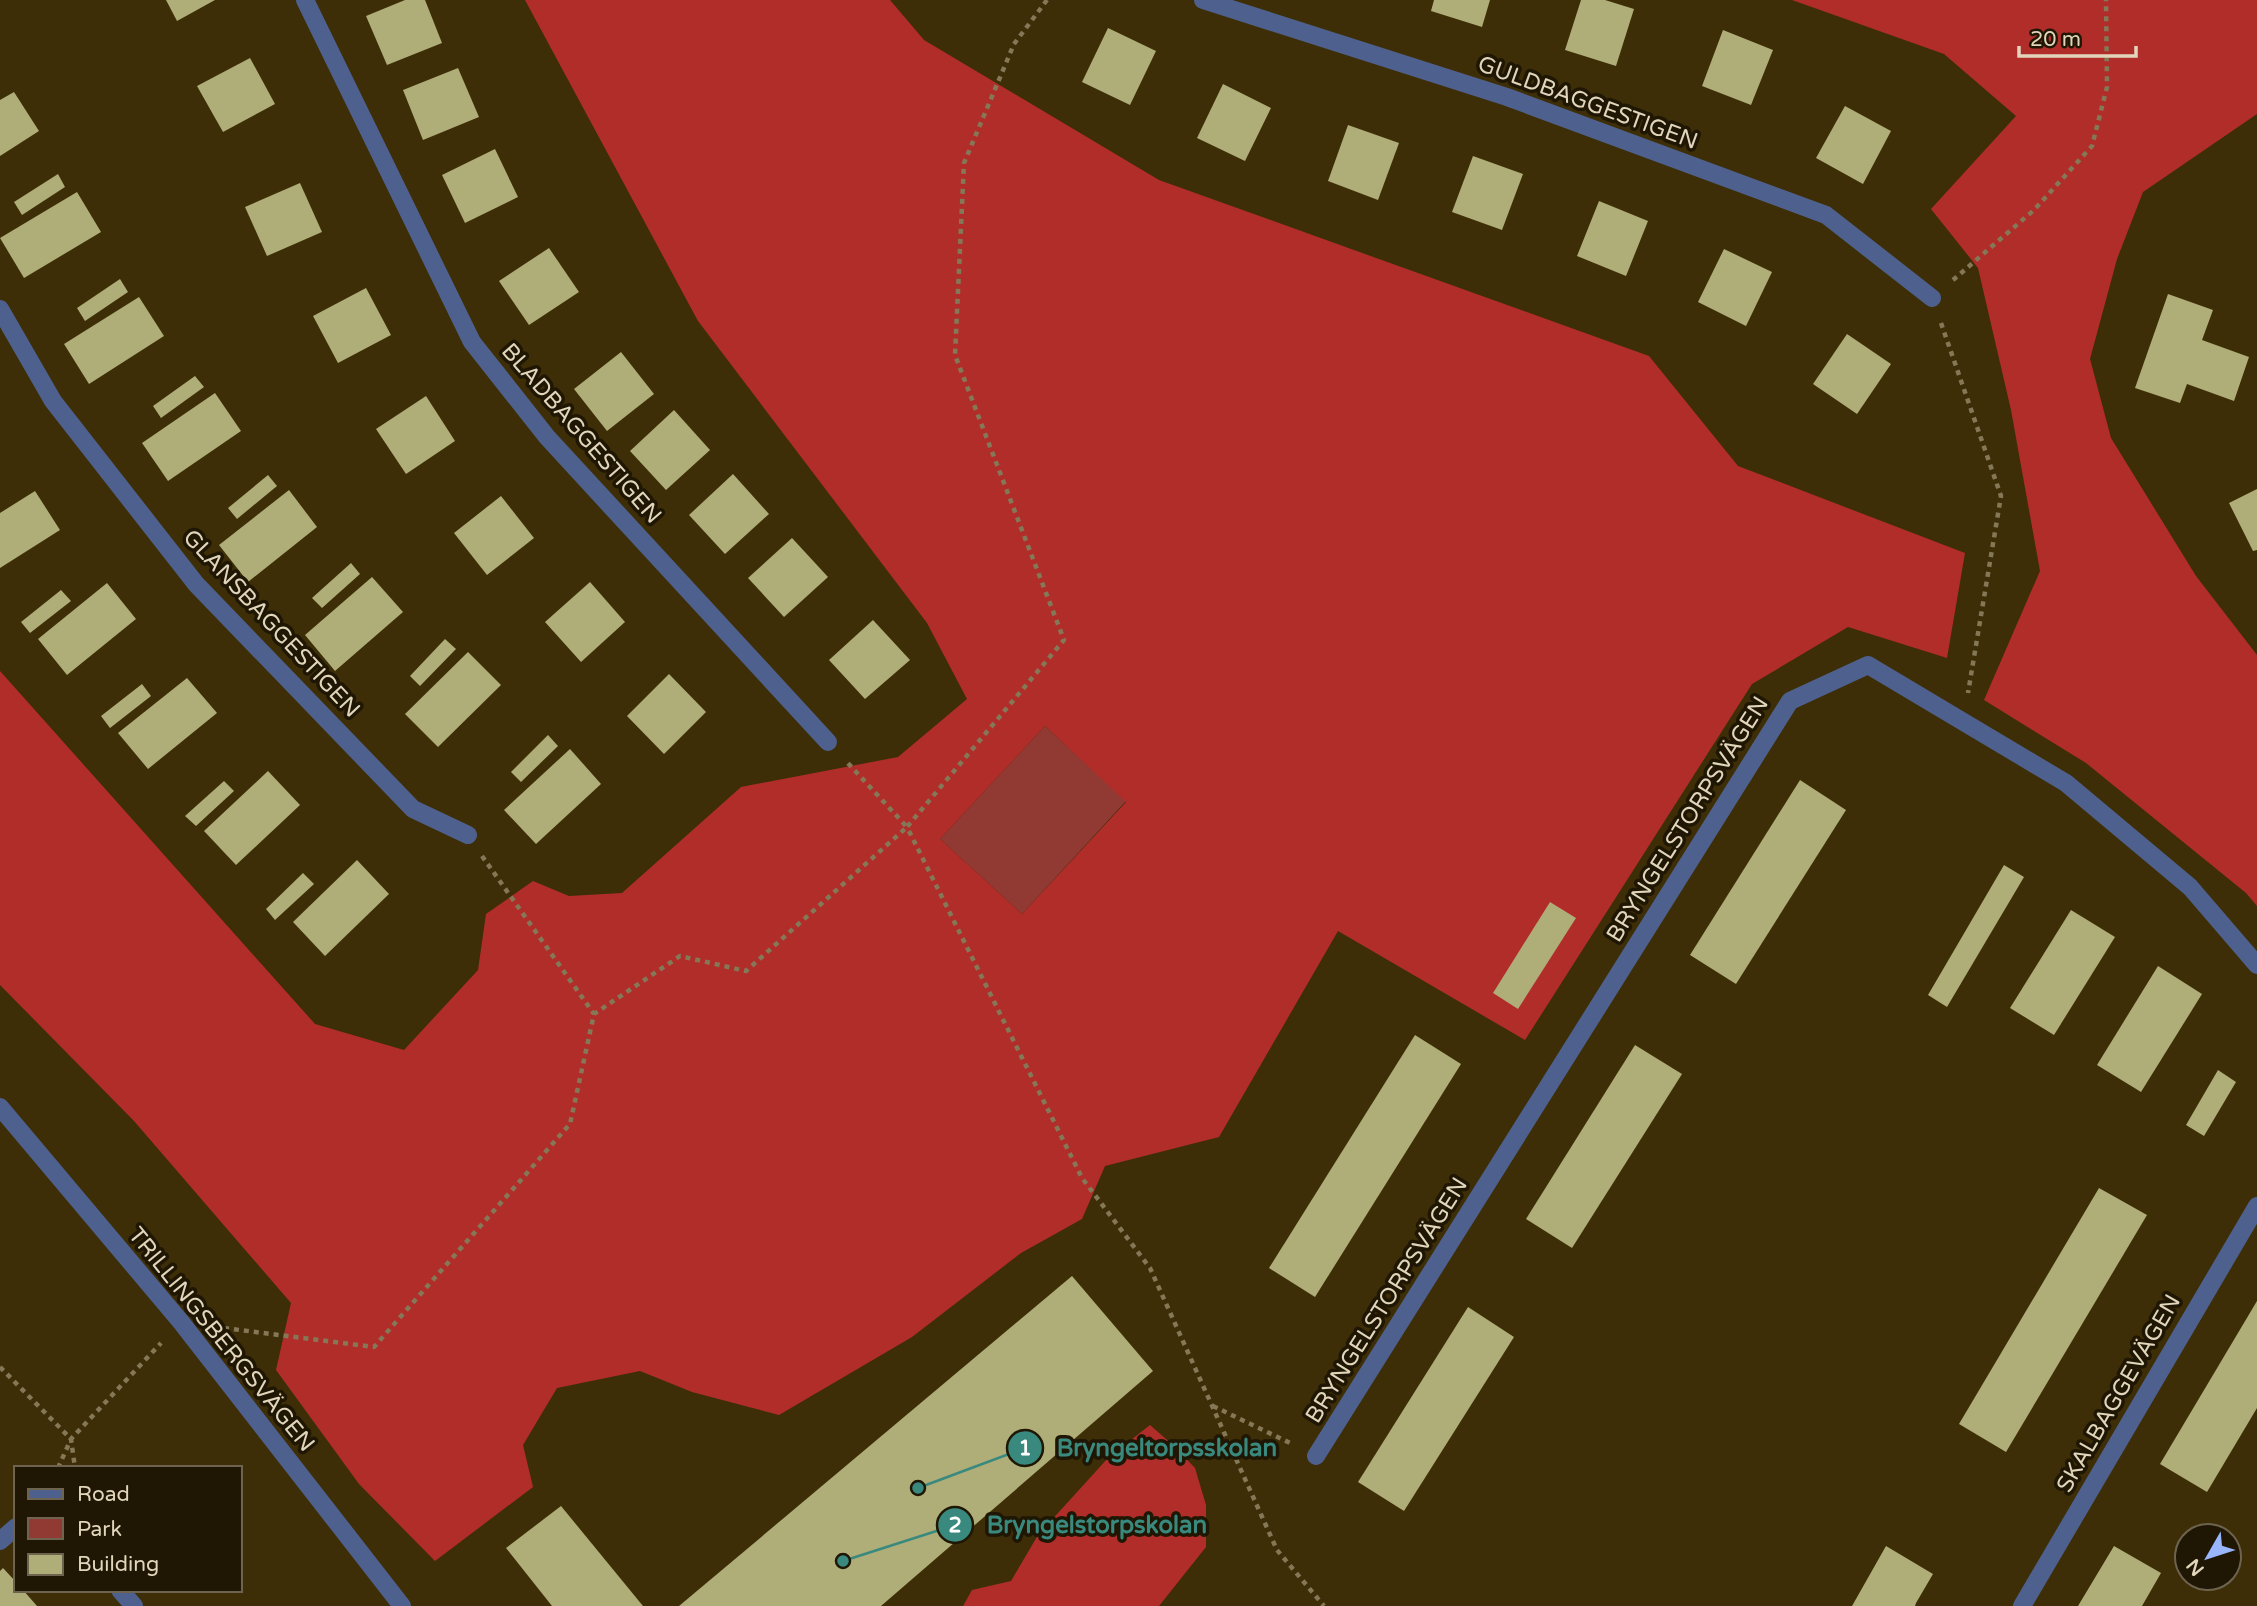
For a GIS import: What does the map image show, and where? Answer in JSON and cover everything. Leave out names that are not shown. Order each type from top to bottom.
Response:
[{"type":"street","name":"BLADBAGGESTIGEN","points":[[305,0],[472,342],[547,437],[828,741]]},
{"type":"street","name":"GULDBAGGESTIGEN","points":[[1203,0],[1507,97],[1826,215],[1932,298]]},
{"type":"street","name":"GLANSBAGGESTIGEN","points":[[0,309],[53,401],[196,584],[414,809],[468,835]]},
{"type":"street","name":"BRYNGELSTORPSVÄGEN","points":[[1316,1455],[1790,701],[1868,665],[2066,783],[2190,887],[2257,965]]},
{"type":"street","name":"TRILLINGSBERGSVÄGEN","points":[[0,1107],[181,1322],[402,1606]]},
{"type":"street","name":"SKALBAGGEVÄGEN","points":[[2022,1606],[2257,1206]]},
{"type":"street","points":[[0,1541],[14,1529]]},
{"type":"street","points":[[122,1592],[134,1606]]},
{"type":"path","points":[[59,1466],[71,1439],[181,1322],[374,1347],[570,1124],[594,1014],[680,957],[746,971],[907,827],[1064,640],[955,355],[964,163],[1014,44],[1047,0]]},
{"type":"path","points":[[1963,722],[2001,496],[1932,298],[2034,210],[2092,146],[2107,87],[2106,0]]},
{"type":"path","points":[[828,741],[907,827],[1082,1178],[1150,1268],[1277,1550],[1324,1606]]},
{"type":"path","points":[[468,835],[594,1014]]},
{"type":"path","points":[[0,1367],[71,1439],[75,1466]]},
{"type":"path","points":[[1212,1405],[1316,1455]]},
{"type":"green space","points":[[1045,726],[1126,801],[1022,914],[940,839]]},
{"type":"shaded area","points":[[525,0],[890,0],[924,40],[1159,180],[1649,356],[1738,466],[1965,553],[1947,658],[1848,627],[1752,684],[1525,1040],[1338,931],[1219,1137],[1105,1166],[1082,1219],[1021,1253],[912,1337],[779,1415],[692,1392],[640,1371],[557,1388],[523,1445],[533,1487],[435,1561],[359,1484],[276,1370],[291,1303],[134,1121],[0,985],[0,671],[315,1024],[404,1050],[478,970],[486,914],[533,881],[569,896],[622,893],[741,787],[898,757],[967,699],[927,623],[698,321]],"holes":[[[1045,726],[1126,802],[1022,914],[940,839]]]},
{"type":"shaded area","points":[[1792,0],[2257,0],[2257,114],[2143,192],[2117,259],[2090,359],[2111,438],[2196,576],[2257,655],[2257,906],[2246,893],[2086,763],[1984,700],[2040,571],[2011,410],[1978,268],[1931,209],[2016,116],[1944,54]]},
{"type":"shaded area","points":[[1150,1425],[1195,1468],[1206,1505],[1206,1547],[1159,1606],[963,1606],[972,1590],[1011,1581],[1038,1535],[1108,1458]]},
{"type":"building","points":[[166,0],[215,0],[177,21]]},
{"type":"building","points":[[405,0],[425,0],[442,43],[387,65],[366,16]]},
{"type":"building","points":[[1434,0],[1490,0],[1482,27],[1431,11]]},
{"type":"building","points":[[1581,0],[1605,0],[1634,9],[1616,66],[1565,50]]},
{"type":"building","points":[[1108,28],[1156,51],[1130,105],[1082,82]]},
{"type":"building","points":[[1723,30],[1773,50],[1751,105],[1702,86]]},
{"type":"building","points":[[250,58],[275,104],[223,132],[197,86]]},
{"type":"building","points":[[458,68],[479,117],[423,140],[403,90]]},
{"type":"building","points":[[1223,84],[1271,108],[1245,161],[1197,138]]},
{"type":"building","points":[[14,92],[39,131],[0,156],[0,100]]},
{"type":"building","points":[[1845,106],[1891,131],[1863,184],[1816,158]]},
{"type":"building","points":[[1348,125],[1399,143],[1378,200],[1328,181]]},
{"type":"building","points":[[495,149],[518,197],[465,223],[442,175]]},
{"type":"building","points":[[1473,156],[1523,174],[1502,230],[1452,212]]},
{"type":"building","points":[[58,174],[65,187],[22,215],[14,202]]},
{"type":"building","points":[[300,183],[322,232],[267,256],[245,207]]},
{"type":"building","points":[[77,192],[101,232],[24,278],[0,238]]},
{"type":"building","points":[[1599,201],[1648,221],[1626,276],[1577,256]]},
{"type":"building","points":[[549,248],[579,292],[529,325],[499,281]]},
{"type":"building","points":[[1724,249],[1772,272],[1746,326],[1698,302]]},
{"type":"building","points":[[120,279],[128,292],[85,321],[77,308]]},
{"type":"building","points":[[366,288],[391,335],[338,363],[313,316]]},
{"type":"building","points":[[2168,294],[2213,310],[2202,340],[2249,357],[2234,401],[2187,384],[2180,403],[2135,388]]},
{"type":"building","points":[[139,297],[164,336],[89,384],[64,344]]},
{"type":"building","points":[[1847,334],[1891,364],[1857,414],[1813,384]]},
{"type":"building","points":[[621,352],[654,394],[607,431],[574,389]]},
{"type":"building","points":[[195,376],[204,387],[161,418],[153,406]]},
{"type":"building","points":[[215,393],[241,431],[168,481],[142,443]]},
{"type":"building","points":[[426,396],[455,441],[406,474],[376,429]]},
{"type":"building","points":[[674,410],[710,450],[666,490],[630,451]]},
{"type":"building","points":[[733,474],[769,514],[725,554],[689,515]]},
{"type":"building","points":[[268,475],[277,486],[237,519],[228,508]]},
{"type":"building","points":[[2257,489],[2257,550],[2253,551],[2229,503]]},
{"type":"building","points":[[289,490],[317,527],[248,582],[219,545]]},
{"type":"building","points":[[35,491],[60,530],[0,568],[0,513]]},
{"type":"building","points":[[501,496],[534,538],[487,575],[454,533]]},
{"type":"building","points":[[792,538],[828,577],[784,617],[748,578]]},
{"type":"building","points":[[351,563],[360,574],[322,608],[312,598]]},
{"type":"building","points":[[372,577],[403,612],[335,671],[305,635]]},
{"type":"building","points":[[590,582],[625,622],[581,662],[545,622]]},
{"type":"building","points":[[107,583],[136,619],[67,675],[38,639]]},
{"type":"building","points":[[61,590],[71,601],[30,633],[21,622]]},
{"type":"building","points":[[873,620],[910,660],[865,699],[829,660]]},
{"type":"building","points":[[445,639],[456,649],[420,686],[410,676]]},
{"type":"building","points":[[468,652],[501,685],[438,747],[405,714]]},
{"type":"building","points":[[669,674],[706,712],[664,754],[627,716]]},
{"type":"building","points":[[187,678],[217,713],[148,769],[118,733]]},
{"type":"building","points":[[142,684],[151,696],[110,728],[101,716]]},
{"type":"building","points":[[548,735],[558,746],[521,782],[511,772]]},
{"type":"building","points":[[570,749],[601,784],[536,844],[504,810]]},
{"type":"building","points":[[268,771],[300,805],[236,865],[204,831]]},
{"type":"building","points":[[1800,780],[1846,810],[1736,984],[1690,955]]},
{"type":"building","points":[[224,781],[234,791],[196,826],[185,816]]},
{"type":"building","points":[[357,860],[389,894],[325,956],[293,922]]},
{"type":"building","points":[[2004,865],[2024,877],[1947,1007],[1928,995]]},
{"type":"building","points":[[303,873],[314,884],[275,920],[266,909]]},
{"type":"building","points":[[1550,902],[1576,918],[1518,1009],[1493,993]]},
{"type":"building","points":[[2071,910],[2115,937],[2054,1035],[2010,1008]]},
{"type":"building","points":[[2158,966],[2202,994],[2141,1092],[2097,1065]]},
{"type":"building","points":[[1415,1035],[1461,1064],[1315,1297],[1269,1268]]},
{"type":"building","points":[[1635,1045],[1682,1074],[1572,1248],[1526,1219]]},
{"type":"building","points":[[2218,1070],[2236,1082],[2204,1136],[2186,1125]]},
{"type":"building","points":[[2099,1188],[2147,1215],[2006,1452],[1959,1424]]},
{"type":"building","points":[[1072,1276],[1153,1371],[881,1606],[679,1606]]},
{"type":"building","points":[[2257,1301],[2257,1408],[2207,1492],[2160,1464]]},
{"type":"building","points":[[1468,1307],[1514,1337],[1404,1511],[1358,1482]]},
{"type":"building","points":[[561,1506],[643,1606],[552,1606],[506,1548]]},
{"type":"building","points":[[1886,1546],[1933,1574],[1915,1606],[1852,1606]]},
{"type":"building","points":[[2114,1546],[2161,1573],[2142,1606],[2078,1606]]},
{"type":"building","points":[[3,1568],[14,1580],[14,1592],[25,1592],[37,1606],[0,1606],[0,1571]]},
{"type":"place","name":"Bryngeltorpsskolan","points":[[918,1488]]},
{"type":"place","name":"Bryngelstorpskolan","points":[[843,1561]]}]
